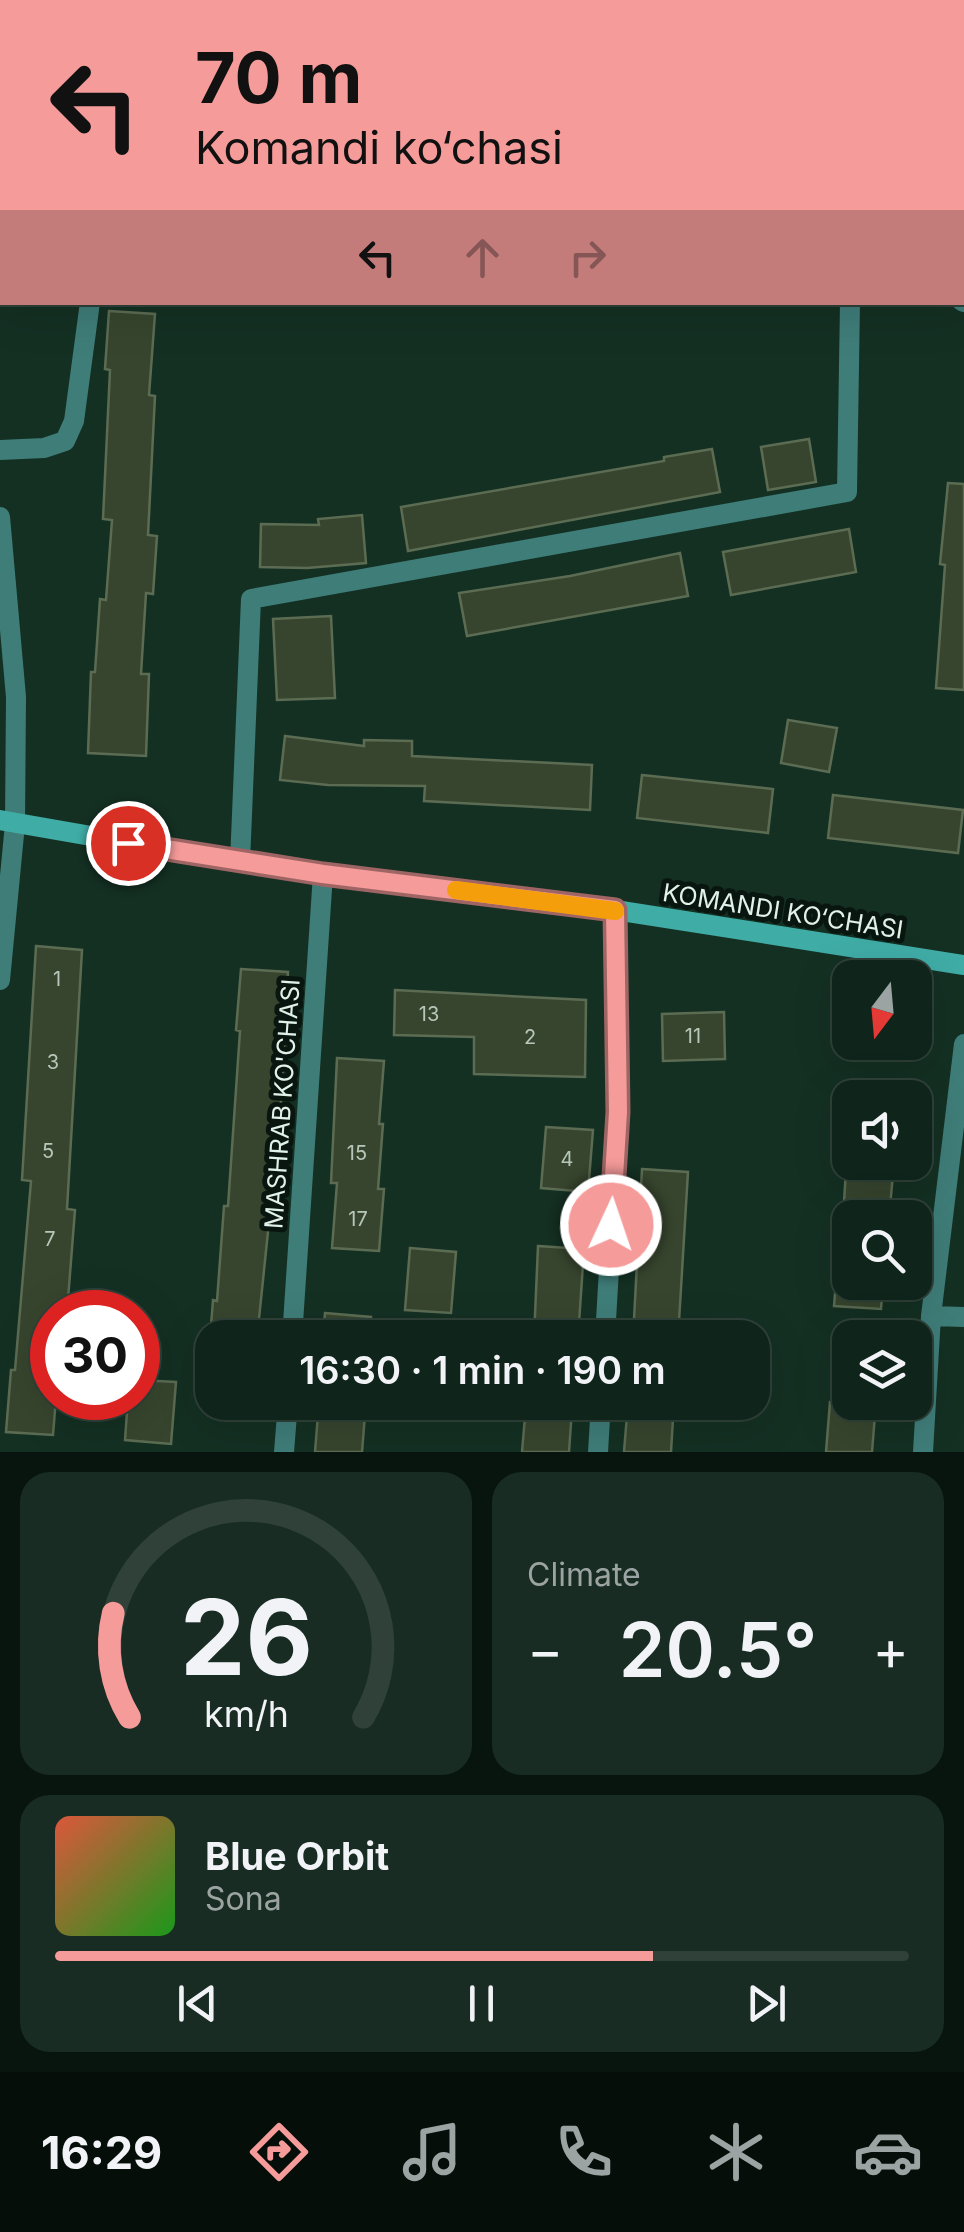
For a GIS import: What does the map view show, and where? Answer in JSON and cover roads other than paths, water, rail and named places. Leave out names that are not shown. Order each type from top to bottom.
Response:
[{"type":"main road","name":"KOMANDI KO‘CHASI","points":[[7,822],[240,862],[615,910],[964,965]]},
{"type":"street","points":[[0,450],[44,448],[65,442],[74,422],[90,305]]},
{"type":"street","points":[[240,862],[251,600],[847,492],[850,305]]},
{"type":"street","points":[[0,517],[16,697],[0,980]]},
{"type":"street","name":"MASHRAB KO'CHASI","points":[[293,1320],[323,874]]},
{"type":"street","points":[[606,1320],[618,1112],[615,910]]},
{"type":"street","points":[[923,1452],[931,1316],[964,1044]]},
{"type":"street","points":[[931,1316],[964,1317]]},
{"type":"street","points":[[284,1452],[287,1420]]},
{"type":"street","points":[[598,1452],[600,1420]]}]
